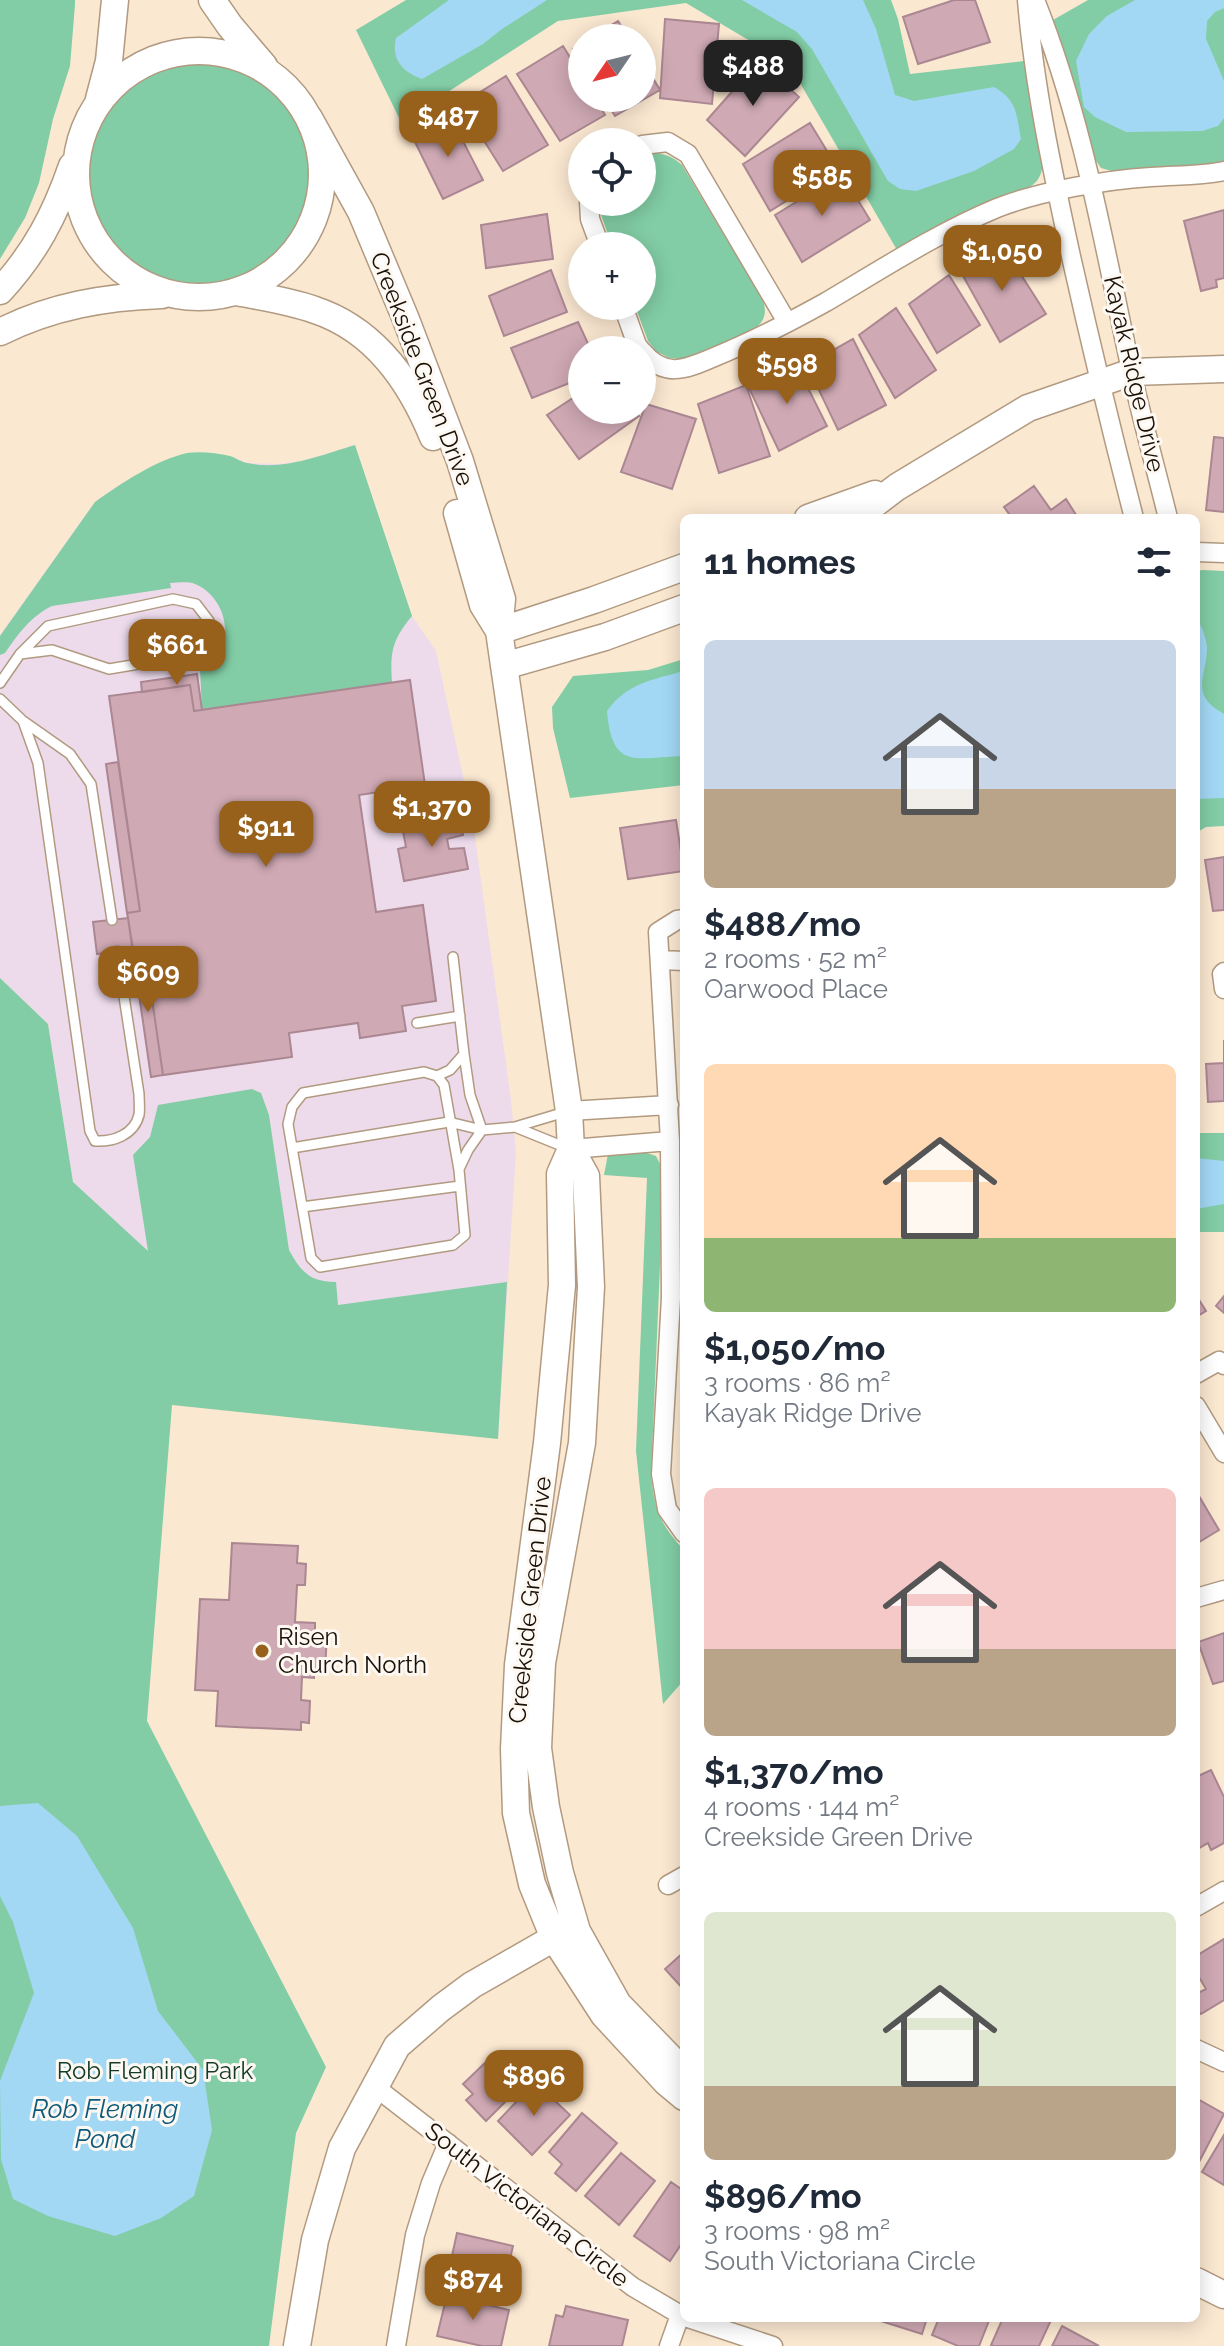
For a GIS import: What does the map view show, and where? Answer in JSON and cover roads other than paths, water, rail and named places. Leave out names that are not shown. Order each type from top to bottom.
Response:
[{"type":"main road","points":[[0,291],[20,270],[42,237],[97,104],[109,61],[115,0]]},
{"type":"main road","points":[[0,332],[53,310],[91,301],[127,296],[204,298],[236,292],[253,286],[282,266],[305,239],[318,207],[322,172],[317,137],[298,101],[269,72],[212,0]]},
{"type":"main road","points":[[97,104],[127,74],[145,63],[176,53],[208,51],[229,54],[269,72]]},
{"type":"main road","name":"Creekside Green Drive","points":[[309,118],[361,212],[405,317],[452,442],[502,599],[499,631],[569,1111],[571,1149],[560,1174],[562,1285],[547,1443],[518,1665],[514,1749],[516,1813],[532,1884],[618,2004],[680,2068]]},
{"type":"main road","points":[[78,147],[77,191],[82,212],[101,249],[132,278],[171,295]]},
{"type":"main road","name":"Creekside Green Drive","points":[[236,292],[300,305],[336,319],[371,342],[404,379],[435,443],[483,605],[499,631]]},
{"type":"main road","points":[[861,514],[897,487],[1028,408],[1132,372],[1224,369]]},
{"type":"main road","points":[[819,514],[897,487]]},
{"type":"main road","points":[[499,631],[680,568]]},
{"type":"main road","points":[[504,666],[605,637],[680,609]]},
{"type":"main road","points":[[297,2346],[315,2240],[342,2148],[397,2046],[441,2008],[506,1964],[565,1934]]},
{"type":"main road","name":"Creekside Green Drive","points":[[565,1934],[604,2015],[680,2094]]},
{"type":"main road","points":[[1200,2283],[1224,2295]]},
{"type":"street","name":"Kayak Ridge Drive","points":[[1027,0],[1032,54],[1057,191],[1133,514]]},
{"type":"street","name":"Kayak Ridge Drive","points":[[1035,0],[1052,42],[1092,185],[1132,372],[1167,514]]},
{"type":"street","points":[[656,143],[668,142],[688,154],[787,322]]},
{"type":"street","points":[[656,364],[664,369],[686,369],[787,322],[946,232],[999,207],[1092,185],[1224,171]]},
{"type":"street","points":[[1200,552],[1224,553]]},
{"type":"street","points":[[680,920],[658,932],[678,1298],[661,1474],[667,1509],[680,1527]]},
{"type":"street","points":[[661,960],[680,961]]},
{"type":"street","points":[[1224,972],[1224,989]]},
{"type":"street","points":[[569,1111],[669,1105]]},
{"type":"street","points":[[571,1149],[670,1141]]},
{"type":"street","points":[[1200,1372],[1219,1361],[1224,1365]]},
{"type":"street","points":[[1200,1413],[1224,1453]]},
{"type":"street","points":[[1200,1597],[1224,1590]]},
{"type":"street","points":[[1200,1905],[1224,1891]]},
{"type":"street","points":[[1200,2051],[1224,2062]]},
{"type":"street","name":"South Victoriana Circle","points":[[374,2086],[633,2287],[680,2315]]},
{"type":"street","points":[[396,2346],[415,2235],[431,2183],[448,2143]]},
{"type":"street","points":[[669,2346],[681,2322]]},
{"type":"street","name":"South Victoriana Circle","points":[[699,2322],[773,2346]]},
{"type":"lane","points":[[0,683],[20,654],[48,626],[173,599],[196,604],[209,621],[205,642],[192,655],[109,669],[52,650],[20,654]]},
{"type":"lane","points":[[0,699],[23,721],[70,754],[91,784],[112,920]]},
{"type":"lane","points":[[23,721],[38,763],[90,1131],[95,1141],[109,1142],[128,1133],[139,1117],[139,1094],[117,951]]},
{"type":"lane","points":[[453,957],[470,1095],[482,1130]]},
{"type":"lane","points":[[417,1023],[460,1016]]},
{"type":"lane","points":[[437,1076],[450,1070],[464,1054]]},
{"type":"lane","points":[[424,1072],[437,1076],[444,1085],[449,1122],[459,1170],[465,1235],[453,1245],[320,1267],[311,1258],[288,1124],[292,1107],[303,1093],[424,1072]]},
{"type":"lane","points":[[292,1148],[449,1122],[482,1130],[515,1127],[569,1111]]},
{"type":"lane","points":[[515,1127],[571,1149]]},
{"type":"lane","points":[[459,1170],[482,1130]]},
{"type":"lane","points":[[302,1207],[460,1186]]},
{"type":"water","points":[[449,0],[547,0],[483,44],[422,79],[400,64],[395,53],[396,38]]},
{"type":"water","points":[[742,0],[863,0],[876,29],[895,95],[914,101],[994,87],[1012,103],[1021,139],[1014,149],[974,171],[916,191],[900,189],[888,181],[812,49],[797,32]]},
{"type":"water","points":[[1135,0],[1224,0],[1224,8],[1207,21],[1206,39],[1224,81],[1224,118],[1218,126],[1202,131],[1126,132],[1095,117],[1084,107],[1076,61],[1089,34],[1107,16]]},
{"type":"water","points":[[1200,625],[1207,647],[1203,692],[1213,707],[1224,714],[1224,798],[1200,799]]},
{"type":"water","points":[[680,672],[680,756],[630,757],[615,744],[607,711],[623,694],[651,680]]},
{"type":"water","points":[[1200,1158],[1224,1161],[1224,1204],[1200,1208]]},
{"type":"water","name":"Rob Fleming Pond","points":[[38,1803],[77,1836],[133,1928],[158,2011],[203,2070],[212,2130],[194,2196],[161,2218],[115,2236],[48,2216],[13,2199],[1,2159],[0,2081],[34,1993],[13,1922],[0,1896],[0,1806]]},
{"type":"place","name":"Risen Church North","points":[[262,1651]]},
{"type":"park label","name":"Rob Fleming Park","points":[[155,2071]]}]
